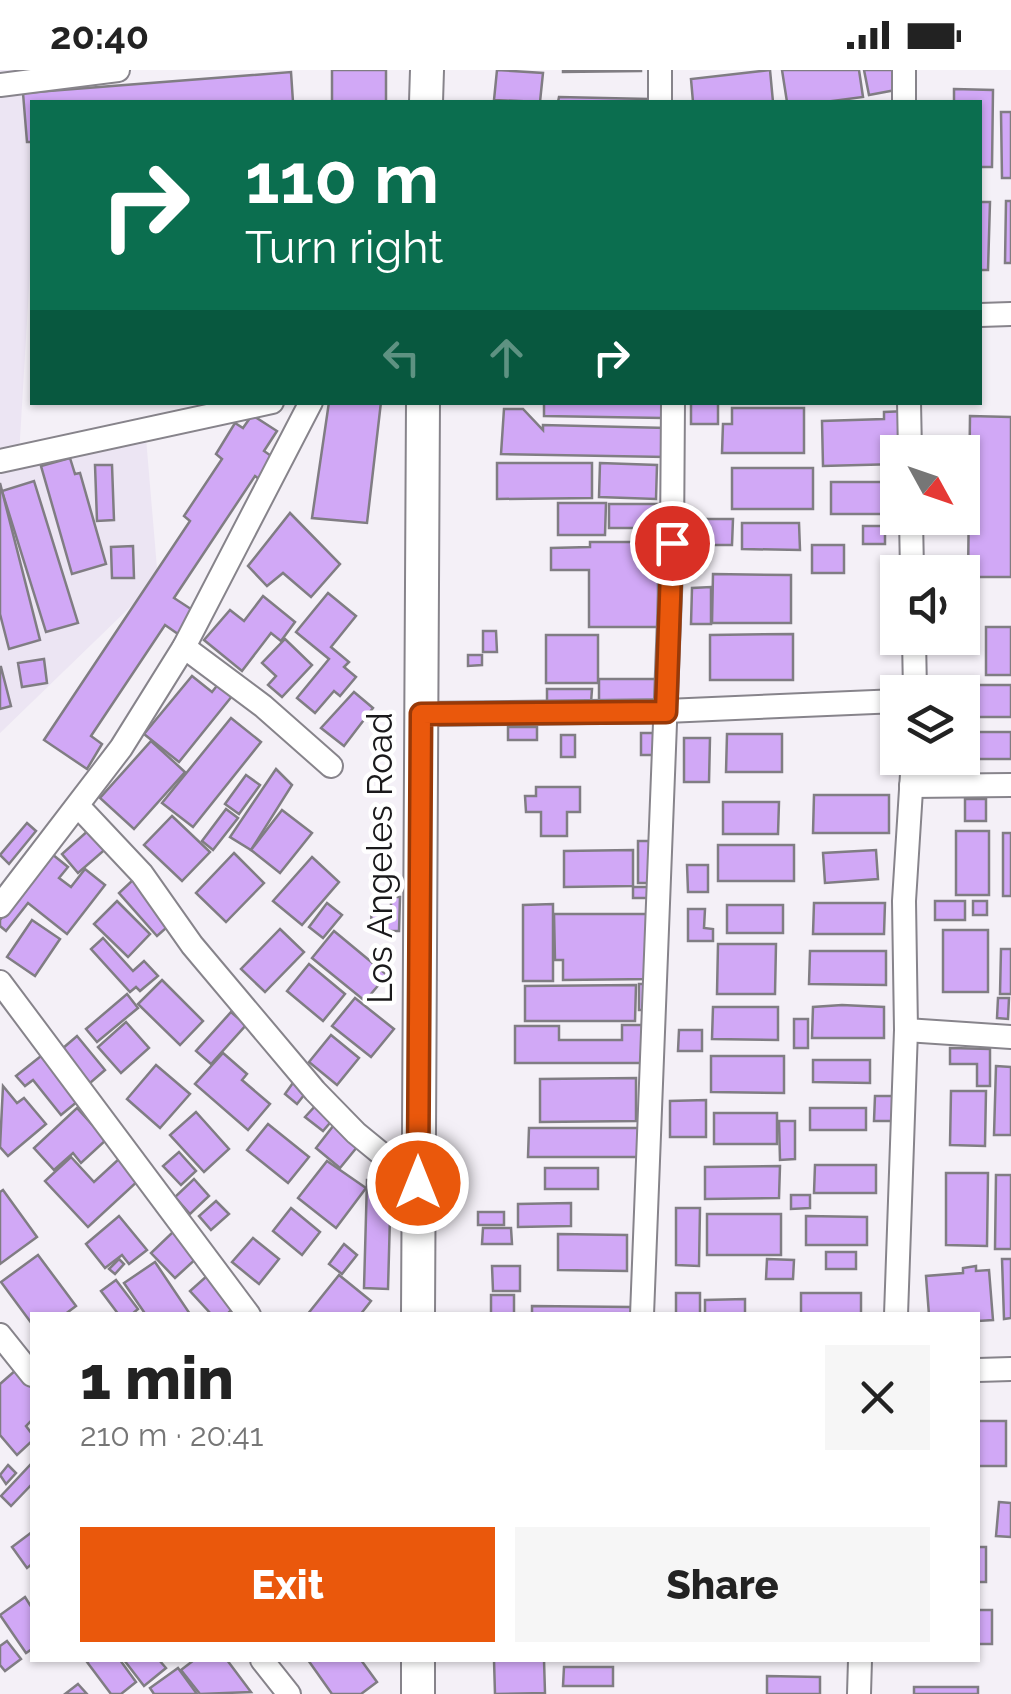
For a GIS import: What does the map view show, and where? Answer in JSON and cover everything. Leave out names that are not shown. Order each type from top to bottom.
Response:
[{"type":"main road","points":[[426,70],[426,100]]},
{"type":"main road","name":"Los Angeles Road","points":[[418,1312],[423,405]]},
{"type":"main road","points":[[418,1662],[418,1694]]},
{"type":"street","points":[[0,85],[118,70]]},
{"type":"street","points":[[660,70],[660,100]]},
{"type":"street","points":[[904,70],[904,100]]},
{"type":"street","points":[[982,315],[1011,314]]},
{"type":"street","points":[[0,461],[258,405]]},
{"type":"street","points":[[0,906],[120,748],[184,648],[309,405]]},
{"type":"street","points":[[642,1312],[666,712],[672,405]]},
{"type":"street","points":[[909,405],[910,435]]},
{"type":"street","points":[[184,648],[264,706],[331,766]]},
{"type":"street","points":[[421,714],[666,712],[880,702]]},
{"type":"street","points":[[896,1312],[906,1030],[904,901],[912,775]]},
{"type":"street","points":[[912,786],[1011,784]]},
{"type":"street","points":[[78,806],[142,874],[192,945],[315,1091],[356,1132],[418,1183]]},
{"type":"street","points":[[0,982],[247,1312]]},
{"type":"street","points":[[906,1030],[1011,1037]]},
{"type":"street","points":[[0,1335],[30,1372]]},
{"type":"street","points":[[980,1370],[1011,1369]]},
{"type":"street","points":[[264,1662],[289,1694]]},
{"type":"street","points":[[859,1694],[860,1662]]},
{"type":"shaded area","points":[[0,70],[43,70],[41,100],[30,100],[30,271],[19,456],[146,438],[158,580],[0,733]]},
{"type":"building","points":[[332,70],[386,70],[386,100],[332,100]]},
{"type":"building","points":[[497,70],[543,73],[540,100],[494,100]]},
{"type":"building","points":[[641,70],[641,71],[563,72]]},
{"type":"building","points":[[770,70],[773,100],[693,100],[691,79]]},
{"type":"building","points":[[782,70],[859,70],[863,97],[787,100]]},
{"type":"building","points":[[864,70],[897,70],[901,89],[869,95]]},
{"type":"building","points":[[291,72],[293,100],[30,100],[27,142],[23,93]]},
{"type":"building","points":[[954,89],[993,90],[992,167],[982,167],[982,100],[954,100]]},
{"type":"building","points":[[559,97],[648,99],[648,100],[558,100]]},
{"type":"building","points":[[1001,112],[1011,112],[1011,178],[1002,178]]},
{"type":"building","points":[[1006,201],[1011,201],[1011,263],[1005,263]]},
{"type":"building","points":[[982,202],[990,202],[988,270],[982,270]]},
{"type":"building","points":[[329,405],[381,405],[367,523],[312,518]]},
{"type":"building","points":[[544,405],[663,405],[662,418],[544,416]]},
{"type":"building","points":[[691,405],[718,405],[718,424],[691,424]]},
{"type":"building","points":[[732,408],[804,408],[804,453],[722,453],[723,424],[732,424]]},
{"type":"building","points":[[504,409],[523,409],[543,430],[543,425],[667,428],[666,457],[501,454]]},
{"type":"building","points":[[907,411],[908,435],[880,435],[880,464],[823,466],[822,421],[884,419],[884,412]]},
{"type":"building","points":[[252,415],[277,431],[264,451],[277,460],[263,482],[255,476],[174,598],[194,611],[178,634],[165,625],[91,736],[102,744],[87,769],[44,740],[190,521],[184,516],[222,459],[216,454],[235,423],[243,428]]},
{"type":"building","points":[[970,416],[1011,417],[1011,577],[980,577],[980,555],[968,555],[969,535],[980,535],[980,435],[970,435]]},
{"type":"building","points":[[70,458],[75,474],[80,473],[106,564],[72,574],[41,466]]},
{"type":"building","points":[[497,463],[592,463],[592,498],[497,499]]},
{"type":"building","points":[[600,463],[657,465],[656,499],[599,497]]},
{"type":"building","points":[[95,465],[112,465],[114,520],[97,521]]},
{"type":"building","points":[[732,468],[813,468],[813,509],[732,509]]},
{"type":"building","points":[[34,481],[78,623],[46,632],[2,491]]},
{"type":"building","points":[[831,482],[880,482],[880,514],[831,514]]},
{"type":"building","points":[[0,483],[40,640],[9,649],[0,614]]},
{"type":"building","points":[[558,503],[606,503],[605,535],[558,535]]},
{"type":"building","points":[[609,504],[663,504],[663,528],[609,528]]},
{"type":"building","points":[[290,513],[340,564],[311,597],[283,573],[267,586],[248,566]]},
{"type":"building","points":[[696,519],[733,519],[732,545],[696,545]]},
{"type":"building","points":[[742,523],[799,523],[800,550],[742,549]]},
{"type":"building","points":[[863,526],[880,526],[885,544],[863,544]]},
{"type":"building","points":[[590,542],[658,542],[658,627],[589,627],[589,570],[551,570],[551,548],[590,547]]},
{"type":"building","points":[[812,545],[844,545],[844,573],[812,573]]},
{"type":"building","points":[[133,546],[134,578],[112,578],[111,547]]},
{"type":"building","points":[[713,574],[791,575],[791,623],[712,623]]},
{"type":"building","points":[[711,587],[711,624],[691,624],[692,588]]},
{"type":"building","points":[[328,593],[356,616],[331,647],[349,662],[344,667],[356,677],[340,696],[334,691],[315,713],[297,698],[329,659],[296,632]]},
{"type":"building","points":[[263,596],[295,622],[281,641],[271,633],[242,671],[204,640],[230,610],[244,621]]},
{"type":"building","points":[[986,627],[1011,627],[1011,675],[986,675]]},
{"type":"building","points":[[483,631],[496,631],[497,652],[483,652]]},
{"type":"building","points":[[793,634],[793,680],[710,680],[710,635]]},
{"type":"building","points":[[546,635],[598,635],[598,683],[546,683]]},
{"type":"building","points":[[285,639],[312,665],[282,697],[268,685],[276,676],[262,663]]},
{"type":"building","points":[[468,655],[482,655],[482,665],[468,666]]},
{"type":"building","points":[[44,659],[47,683],[22,687],[18,663]]},
{"type":"building","points":[[0,667],[11,706],[0,709]]},
{"type":"building","points":[[192,676],[212,692],[223,678],[237,690],[179,762],[144,734]]},
{"type":"building","points":[[599,679],[659,679],[660,702],[599,702]]},
{"type":"building","points":[[980,685],[1011,685],[1011,717],[980,717]]},
{"type":"building","points":[[547,689],[592,689],[591,703],[547,704]]},
{"type":"building","points":[[354,692],[373,708],[344,746],[321,728]]},
{"type":"building","points":[[231,718],[261,742],[193,827],[162,803]]},
{"type":"building","points":[[508,727],[537,727],[537,740],[508,740]]},
{"type":"building","points":[[980,732],[1011,732],[1011,759],[980,759]]},
{"type":"building","points":[[641,733],[656,733],[656,755],[641,755]]},
{"type":"building","points":[[727,734],[782,734],[782,772],[726,772]]},
{"type":"building","points":[[561,735],[575,735],[575,757],[561,757]]},
{"type":"building","points":[[684,738],[710,738],[709,782],[684,782]]},
{"type":"building","points":[[151,741],[185,772],[134,829],[100,798]]},
{"type":"building","points":[[276,769],[292,785],[251,850],[230,837]]},
{"type":"building","points":[[246,775],[260,785],[239,814],[225,804]]},
{"type":"building","points":[[536,787],[580,787],[580,812],[567,812],[567,836],[541,836],[541,812],[526,812],[525,796],[536,796]]},
{"type":"building","points":[[814,795],[889,795],[889,833],[813,833]]},
{"type":"building","points":[[965,799],[986,799],[986,821],[965,821]]},
{"type":"building","points":[[723,802],[779,802],[778,834],[723,834]]},
{"type":"building","points":[[226,809],[238,818],[213,850],[202,841]]},
{"type":"building","points":[[282,810],[312,833],[280,873],[251,850]]},
{"type":"building","points":[[172,816],[210,852],[182,881],[144,845]]},
{"type":"building","points":[[27,823],[36,831],[9,864],[0,855]]},
{"type":"building","points":[[91,828],[109,846],[78,873],[62,854]]},
{"type":"building","points":[[956,831],[989,831],[989,895],[956,895]]},
{"type":"building","points":[[1003,833],[1011,833],[1011,896],[1003,896]]},
{"type":"building","points":[[638,841],[657,841],[656,883],[638,883]]},
{"type":"building","points":[[718,845],[794,845],[794,881],[718,881]]},
{"type":"building","points":[[633,850],[633,886],[564,887],[564,851]]},
{"type":"building","points":[[876,850],[878,879],[825,883],[823,853]]},
{"type":"building","points":[[234,853],[264,883],[226,922],[196,893]]},
{"type":"building","points":[[52,854],[68,867],[59,878],[71,887],[85,869],[105,885],[67,934],[28,903],[6,931],[0,920]]},
{"type":"building","points":[[312,857],[339,882],[302,925],[273,901]]},
{"type":"building","points":[[687,865],[708,865],[708,892],[688,892]]},
{"type":"building","points":[[135,878],[174,921],[157,936],[119,893]]},
{"type":"building","points":[[633,887],[649,887],[649,898],[633,898]]},
{"type":"building","points":[[391,897],[400,897],[399,931],[372,931],[371,910],[391,910]]},
{"type":"building","points":[[117,901],[150,934],[128,957],[94,924]]},
{"type":"building","points":[[935,901],[965,901],[965,920],[935,920]]},
{"type":"building","points":[[973,901],[987,901],[987,915],[973,915]]},
{"type":"building","points":[[327,903],[342,915],[323,938],[309,927]]},
{"type":"building","points":[[814,903],[885,903],[884,934],[813,934]]},
{"type":"building","points":[[553,904],[553,981],[523,981],[523,905]]},
{"type":"building","points":[[727,905],[783,905],[783,933],[727,933]]},
{"type":"building","points":[[688,909],[705,909],[704,928],[713,929],[713,941],[688,941]]},
{"type":"building","points":[[554,914],[652,914],[652,979],[563,980],[563,960],[555,960]]},
{"type":"building","points":[[32,920],[60,939],[35,976],[7,957]]},
{"type":"building","points":[[280,929],[304,952],[265,992],[241,969]]},
{"type":"building","points":[[943,930],[988,930],[988,992],[943,992]]},
{"type":"building","points":[[334,931],[387,975],[365,1001],[312,958]]},
{"type":"building","points":[[103,938],[133,971],[144,961],[158,976],[140,991],[136,987],[130,992],[91,949]]},
{"type":"building","points":[[718,944],[776,944],[775,994],[717,994]]},
{"type":"building","points":[[1001,949],[1011,949],[1011,994],[1000,994]]},
{"type":"building","points":[[810,951],[886,951],[886,985],[809,984]]},
{"type":"building","points":[[309,964],[345,994],[323,1021],[287,991]]},
{"type":"building","points":[[162,980],[203,1021],[180,1045],[138,1004]]},
{"type":"building","points":[[639,984],[653,984],[653,1010],[639,1010]]},
{"type":"building","points":[[636,985],[635,1021],[525,1021],[525,986]]},
{"type":"building","points":[[127,994],[138,1008],[97,1042],[86,1029]]},
{"type":"building","points":[[355,998],[394,1029],[371,1057],[332,1026]]},
{"type":"building","points":[[998,998],[1009,998],[1008,1019],[997,1018]]},
{"type":"building","points":[[713,1007],[778,1007],[778,1040],[712,1039]]},
{"type":"building","points":[[813,1007],[884,1007],[884,1038],[812,1038]]},
{"type":"building","points":[[231,1012],[246,1025],[211,1064],[196,1051]]},
{"type":"building","points":[[794,1019],[808,1019],[808,1048],[794,1048]]},
{"type":"building","points":[[126,1022],[149,1048],[121,1073],[98,1047]]},
{"type":"building","points":[[622,1025],[642,1025],[642,1063],[515,1063],[515,1026],[559,1026],[559,1040],[622,1040]]},
{"type":"building","points":[[679,1030],[702,1030],[702,1051],[678,1051]]},
{"type":"building","points":[[331,1035],[359,1058],[337,1085],[309,1062]]},
{"type":"building","points":[[77,1036],[105,1070],[90,1083],[62,1049]]},
{"type":"building","points":[[950,1048],[990,1049],[990,1086],[977,1086],[977,1064],[950,1064]]},
{"type":"building","points":[[223,1053],[247,1074],[242,1080],[270,1104],[248,1130],[195,1084]]},
{"type":"building","points":[[41,1056],[78,1101],[61,1115],[33,1080],[25,1086],[16,1076]]},
{"type":"building","points":[[711,1056],[784,1056],[784,1093],[711,1092]]},
{"type":"building","points":[[813,1060],[870,1060],[870,1083],[813,1082]]},
{"type":"building","points":[[156,1065],[190,1094],[160,1128],[127,1099]]},
{"type":"building","points":[[996,1066],[1011,1067],[1011,1135],[994,1135]]},
{"type":"building","points":[[636,1078],[636,1121],[540,1122],[540,1079]]},
{"type":"building","points":[[295,1080],[308,1090],[297,1104],[285,1094]]},
{"type":"building","points":[[3,1086],[17,1103],[24,1098],[46,1124],[8,1156],[0,1147]]},
{"type":"building","points":[[951,1091],[986,1091],[985,1146],[950,1145]]},
{"type":"building","points":[[875,1096],[899,1096],[898,1121],[874,1121]]},
{"type":"building","points":[[706,1100],[706,1137],[670,1137],[670,1101]]},
{"type":"building","points":[[318,1103],[335,1117],[323,1131],[305,1117]]},
{"type":"building","points":[[77,1108],[106,1140],[81,1163],[73,1153],[54,1170],[34,1148]]},
{"type":"building","points":[[810,1108],[866,1108],[866,1130],[810,1130]]},
{"type":"building","points":[[196,1112],[229,1149],[204,1172],[170,1135]]},
{"type":"building","points":[[714,1113],[777,1113],[777,1144],[714,1144]]},
{"type":"building","points":[[337,1121],[362,1141],[340,1168],[316,1148]]},
{"type":"building","points":[[779,1121],[795,1121],[795,1159],[780,1160]]},
{"type":"building","points":[[268,1124],[309,1157],[288,1183],[247,1150]]},
{"type":"building","points":[[529,1128],[638,1128],[638,1157],[528,1157]]},
{"type":"building","points":[[179,1152],[196,1171],[181,1185],[163,1166]]},
{"type":"building","points":[[71,1157],[94,1182],[120,1158],[140,1179],[88,1227],[45,1181]]},
{"type":"building","points":[[327,1161],[366,1188],[336,1228],[298,1198]]},
{"type":"building","points":[[815,1165],[876,1165],[876,1193],[814,1193]]},
{"type":"building","points":[[780,1166],[779,1198],[705,1199],[705,1167]]},
{"type":"building","points":[[545,1168],[598,1168],[598,1189],[545,1189]]},
{"type":"building","points":[[946,1173],[988,1173],[987,1246],[946,1245]]},
{"type":"building","points":[[996,1175],[1011,1175],[1011,1249],[995,1249]]},
{"type":"building","points":[[194,1179],[209,1196],[190,1214],[175,1197]]},
{"type":"building","points":[[367,1180],[391,1181],[388,1289],[364,1288]]},
{"type":"building","points":[[3,1190],[37,1237],[0,1264],[0,1192]]},
{"type":"building","points":[[791,1195],[810,1195],[810,1208],[791,1209]]},
{"type":"building","points":[[216,1201],[229,1214],[211,1230],[199,1216]]},
{"type":"building","points":[[571,1203],[571,1226],[518,1227],[518,1204]]},
{"type":"building","points":[[291,1208],[320,1232],[302,1255],[273,1231]]},
{"type":"building","points":[[676,1208],[700,1208],[699,1266],[676,1265]]},
{"type":"building","points":[[478,1212],[504,1212],[504,1225],[478,1225]]},
{"type":"building","points":[[707,1214],[781,1214],[781,1255],[707,1255]]},
{"type":"building","points":[[119,1216],[147,1250],[129,1264],[122,1255],[105,1268],[86,1244]]},
{"type":"building","points":[[806,1216],[867,1217],[867,1245],[806,1245]]},
{"type":"building","points":[[483,1228],[511,1228],[512,1244],[482,1244]]},
{"type":"building","points":[[175,1230],[199,1256],[175,1278],[151,1253]]},
{"type":"building","points":[[558,1234],[627,1235],[627,1271],[558,1270]]},
{"type":"building","points":[[253,1238],[279,1259],[259,1284],[232,1262]]},
{"type":"building","points":[[344,1244],[357,1255],[342,1274],[329,1264]]},
{"type":"building","points":[[826,1252],[856,1252],[856,1269],[826,1269]]},
{"type":"building","points":[[38,1255],[76,1306],[68,1312],[30,1312],[30,1321],[1,1282]]},
{"type":"building","points":[[119,1259],[124,1264],[115,1274],[109,1269]]},
{"type":"building","points":[[767,1259],[794,1260],[793,1279],[766,1279]]},
{"type":"building","points":[[1002,1259],[1011,1259],[1011,1318],[1004,1319]]},
{"type":"building","points":[[155,1262],[189,1312],[144,1312],[124,1283]]},
{"type":"building","points":[[492,1266],[520,1266],[520,1291],[493,1291]]},
{"type":"building","points":[[963,1268],[989,1270],[993,1320],[980,1321],[980,1312],[929,1312],[926,1276],[963,1273]]},
{"type":"building","points":[[208,1275],[236,1306],[229,1312],[209,1312],[190,1291]]},
{"type":"building","points":[[339,1275],[371,1301],[362,1312],[309,1312]]},
{"type":"building","points":[[116,1280],[138,1309],[117,1312],[101,1291]]},
{"type":"building","points":[[676,1293],[700,1293],[700,1312],[676,1312]]},
{"type":"building","points":[[801,1293],[861,1293],[861,1312],[801,1312]]},
{"type":"building","points":[[491,1295],[514,1295],[514,1312],[491,1312]]},
{"type":"building","points":[[745,1299],[745,1312],[705,1312],[705,1300]]},
{"type":"building","points":[[532,1306],[631,1307],[631,1312],[532,1312]]},
{"type":"building","points":[[17,1369],[30,1385],[30,1422],[26,1426],[30,1443],[17,1455],[0,1435],[0,1384]]},
{"type":"building","points":[[980,1421],[1006,1421],[1006,1466],[980,1466]]},
{"type":"building","points":[[8,1465],[16,1473],[6,1484],[0,1475]]},
{"type":"building","points":[[30,1465],[30,1486],[11,1506],[1,1496]]},
{"type":"building","points":[[999,1502],[1011,1503],[1011,1537],[996,1536]]},
{"type":"building","points":[[30,1534],[30,1566],[27,1568],[12,1547]]},
{"type":"building","points":[[980,1547],[986,1547],[986,1582],[980,1582]]},
{"type":"building","points":[[25,1597],[30,1605],[30,1650],[26,1653],[0,1615]]},
{"type":"building","points":[[980,1610],[992,1610],[992,1644],[980,1644]]},
{"type":"building","points":[[7,1641],[21,1659],[5,1671],[0,1665],[0,1646]]},
{"type":"building","points":[[87,1662],[121,1662],[136,1682],[121,1694],[111,1694]]},
{"type":"building","points":[[126,1662],[161,1662],[166,1668],[144,1686]]},
{"type":"building","points":[[191,1662],[228,1662],[251,1692],[200,1694],[181,1670]]},
{"type":"building","points":[[309,1662],[362,1662],[377,1682],[361,1694],[332,1694]]},
{"type":"building","points":[[494,1662],[544,1662],[545,1693],[495,1694]]},
{"type":"building","points":[[564,1667],[613,1667],[613,1686],[563,1686]]},
{"type":"building","points":[[178,1668],[197,1694],[154,1694],[150,1688]]},
{"type":"building","points":[[767,1676],[820,1677],[820,1694],[767,1694]]},
{"type":"building","points":[[78,1684],[87,1694],[65,1694]]},
{"type":"building","points":[[914,1687],[978,1687],[978,1694],[914,1694]]},
{"type":"route","points":[[418,1183],[421,714],[666,712],[672,543]]}]
